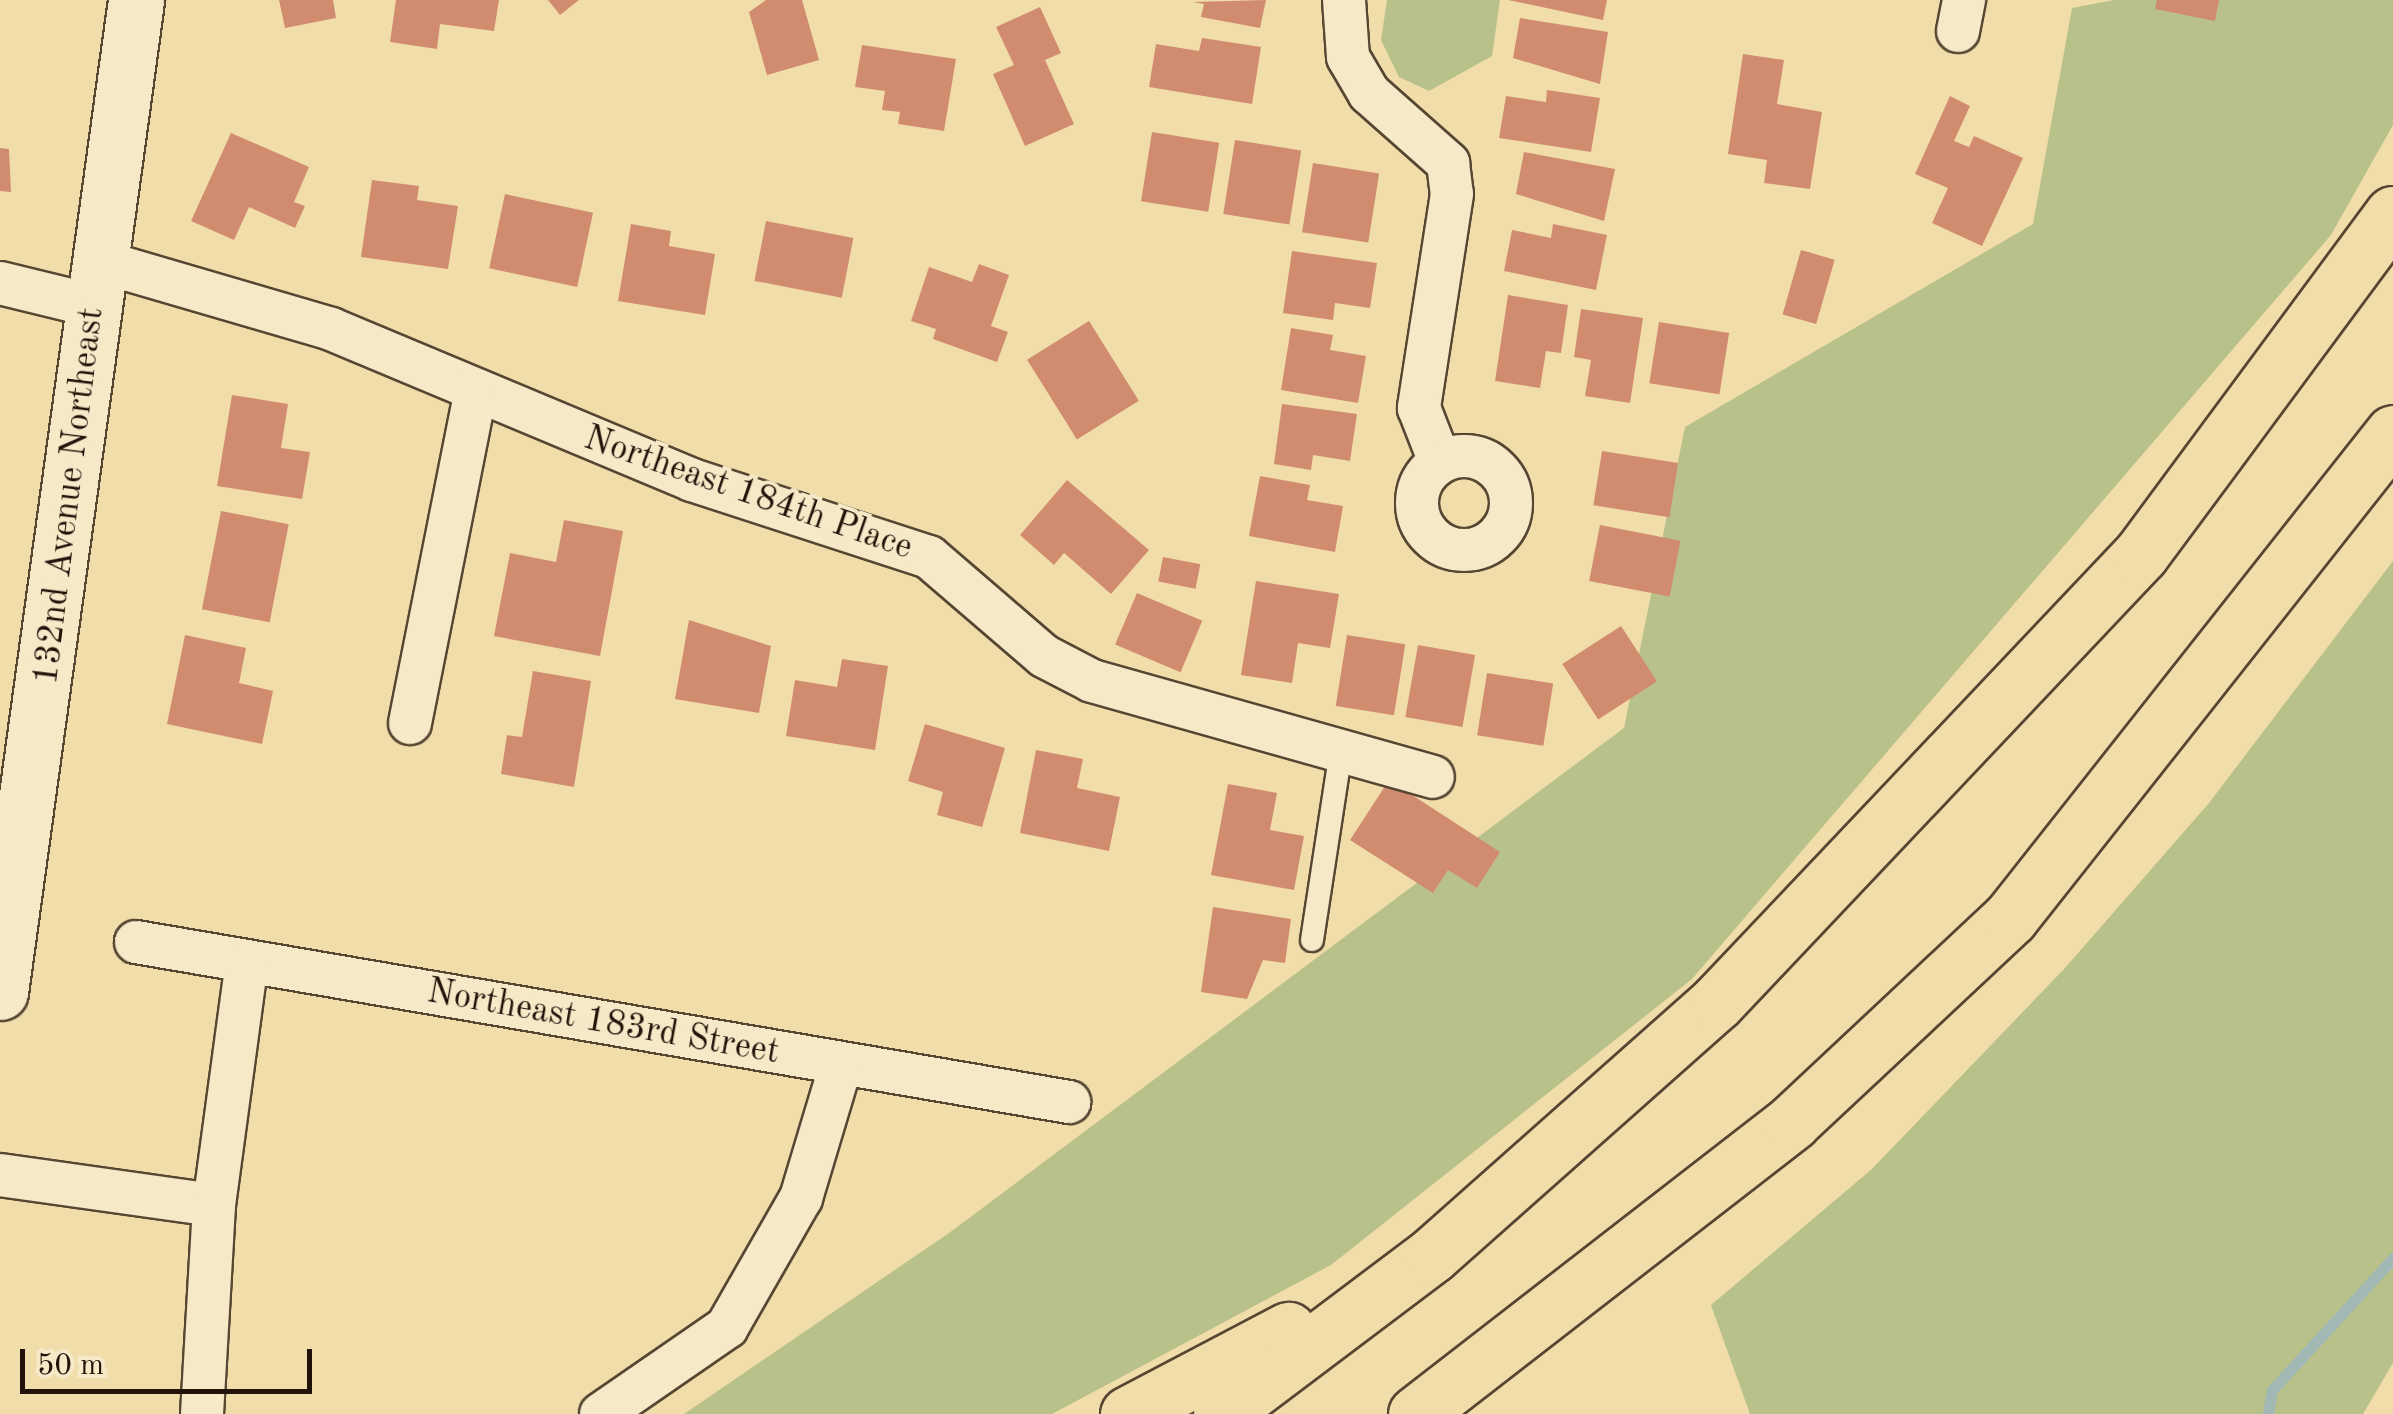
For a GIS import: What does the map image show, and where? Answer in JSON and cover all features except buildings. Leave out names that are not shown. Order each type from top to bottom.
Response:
[{"type":"highway","points":[[1221,1414],[1432,1255],[1716,1003],[2141,554],[2393,214]]},
{"type":"highway","points":[[1416,1414],[1792,1122],[2010,918],[2393,433]]},
{"type":"highway","points":[[1128,1414],[1432,1255]]},
{"type":"street","name":"132nd Avenue Northeast","points":[[0,992],[136,0]]},
{"type":"street","points":[[1344,0],[1348,57],[1369,93],[1448,162],[1452,194],[1419,408],[1440,462]]},
{"type":"street","name":"Northeast 184th Place","points":[[0,283],[96,284],[331,329],[474,394],[692,480],[929,557],[1044,656],[1092,681],[1433,777]]},
{"type":"street","points":[[410,723],[474,394]]},
{"type":"street","name":"Northeast 183rd Street","points":[[136,942],[1069,1102]]},
{"type":"street","points":[[202,1414],[214,1204],[248,962]]},
{"type":"street","points":[[601,1414],[726,1326],[801,1198],[842,1064]]},
{"type":"street","points":[[0,1176],[214,1204]]},
{"type":"lane","points":[[1312,940],[1341,751]]},
{"type":"green space","points":[[1387,0],[1500,0],[1492,56],[1429,91],[1399,77],[1381,40]]},
{"type":"green space","points":[[2114,0],[2393,0],[2393,125],[2331,235],[1692,979],[1331,1265],[1052,1414],[684,1414],[949,1233],[1624,728],[1685,427],[2033,224],[2072,8]]},
{"type":"green space","points":[[2393,561],[2393,1363],[2363,1414],[1750,1414],[1711,1305],[1872,1169],[2065,968],[2209,803]]},
{"type":"waterway","points":[[2268,1414],[2272,1390],[2393,1258]]}]
